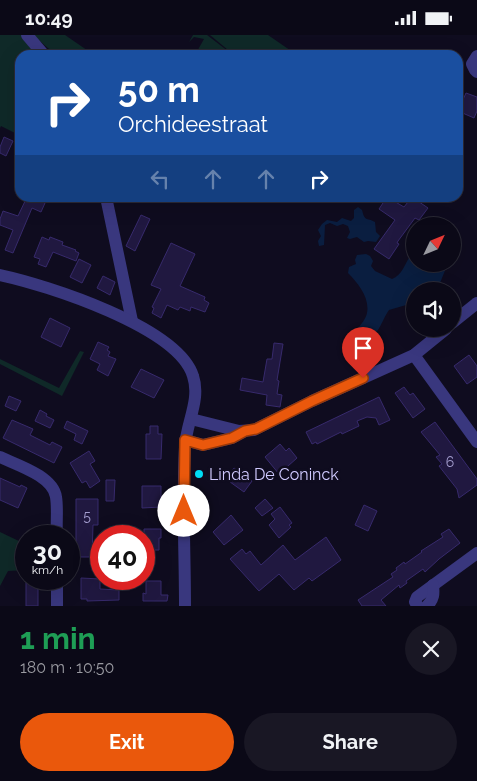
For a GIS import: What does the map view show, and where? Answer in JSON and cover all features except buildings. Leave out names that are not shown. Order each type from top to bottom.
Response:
[{"type":"street","points":[[27,35],[40,50]]},
{"type":"street","points":[[477,56],[472,64],[477,72]]},
{"type":"street","points":[[107,202],[132,321]]},
{"type":"street","points":[[0,275],[93,304],[132,321],[163,341],[179,355],[194,376],[195,391],[191,419],[185,440],[185,606]]},
{"type":"street","points":[[461,316],[477,303]]},
{"type":"street","points":[[191,419],[245,431],[254,430],[312,401],[414,355],[436,337]]},
{"type":"street","points":[[414,355],[477,442]]},
{"type":"street","points":[[185,440],[203,445],[232,438],[245,431]]},
{"type":"street","points":[[0,457],[45,479],[52,487],[56,495],[56,525]]},
{"type":"street","points":[[418,606],[415,602],[417,597],[477,553]]},
{"type":"street","points":[[427,606],[432,602],[434,595],[433,585]]},
{"type":"street","points":[[57,590],[58,606]]},
{"type":"green space","points":[[0,35],[22,35],[35,50],[15,50],[15,133],[1,126],[0,128]]},
{"type":"green space","points":[[33,35],[65,35],[87,50],[50,50]]},
{"type":"green space","points":[[193,35],[207,35],[226,50],[198,50],[204,39],[194,37],[189,42]]},
{"type":"green space","points":[[210,35],[268,35],[290,50],[228,50]]},
{"type":"green space","points":[[80,351],[84,352],[62,396],[0,364],[0,359],[59,388]]},
{"type":"green space","points":[[0,532],[15,539],[15,571],[8,571],[0,586]]},
{"type":"water","points":[[358,207],[362,210],[365,218],[375,222],[376,232],[380,236],[376,242],[364,242],[357,237],[347,238],[350,232],[348,226],[343,224],[337,226],[330,223],[325,225],[324,245],[319,246],[318,241],[321,236],[318,230],[322,224],[327,220],[337,222],[342,218],[351,221],[354,218],[354,210]]},
{"type":"water","points":[[366,254],[373,261],[371,266],[375,271],[392,279],[402,270],[406,263],[406,273],[444,273],[440,282],[406,282],[406,305],[389,310],[375,334],[367,339],[361,339],[356,334],[366,315],[367,302],[359,286],[348,273],[349,267],[356,264],[357,255]]},
{"type":"place","name":"Linda De Coninck","points":[[199,474]]},
{"type":"route","points":[[184,511],[185,440],[203,445],[238,436],[245,431],[256,429],[363,378]]}]
